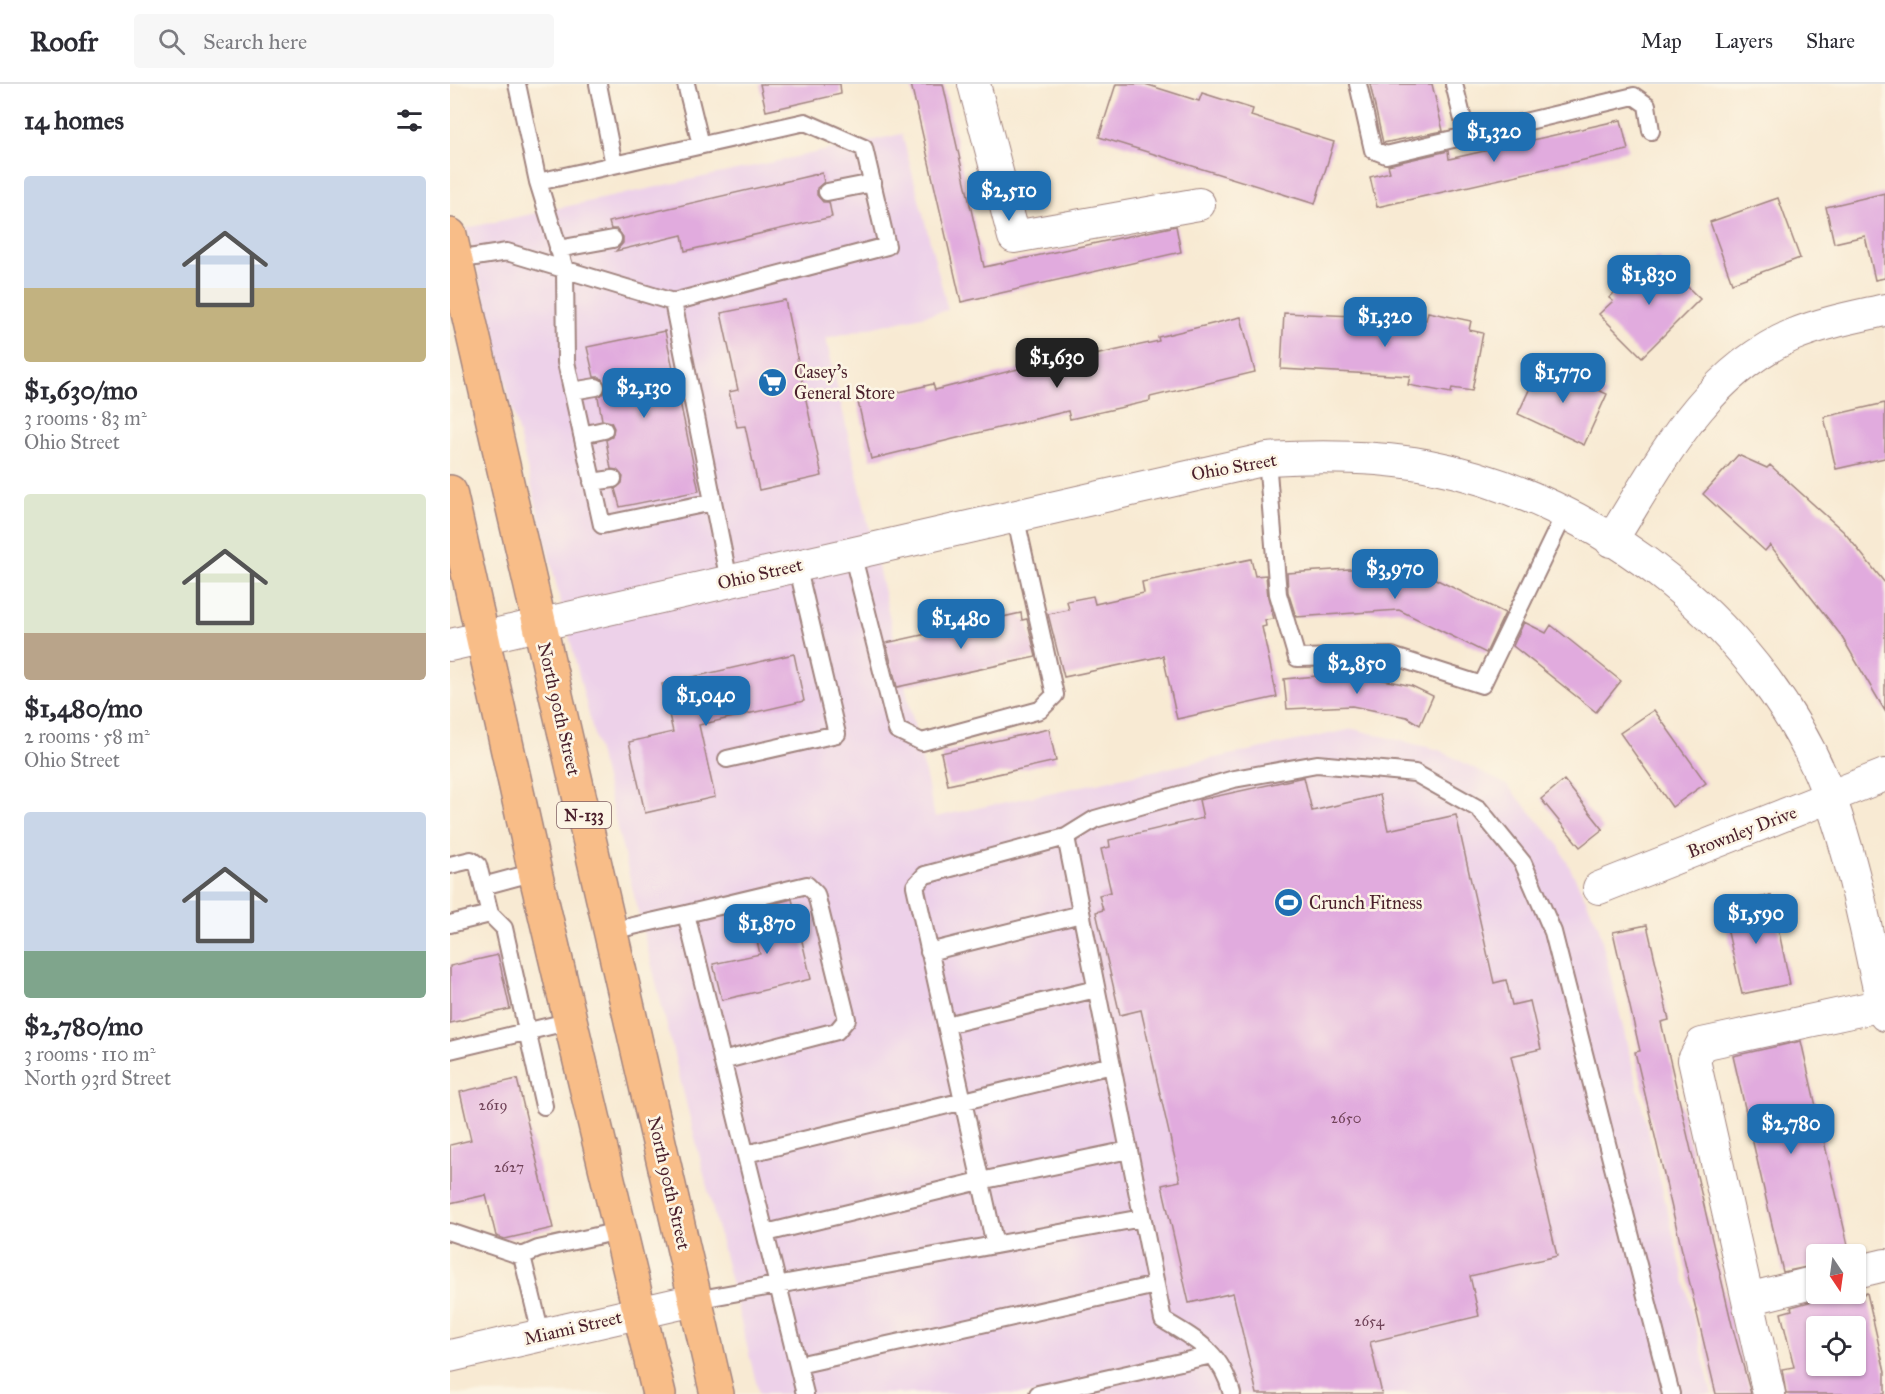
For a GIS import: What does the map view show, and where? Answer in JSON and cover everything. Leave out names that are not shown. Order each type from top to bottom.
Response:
[{"type":"main road","name":"North 90th Street","points":[[453,248],[717,1394]]},
{"type":"main road","points":[[450,492],[535,872],[659,1394]]},
{"type":"street","points":[[974,84],[1014,237],[1199,204]]},
{"type":"street","points":[[1611,541],[1682,428],[1708,395],[1736,369],[1791,336],[1821,324],[1885,310]]},
{"type":"street","name":"Ohio Street","points":[[450,645],[1267,459],[1310,456],[1390,460],[1427,465],[1509,489],[1565,513],[1650,566],[1724,628],[1775,691],[1791,717],[1830,797],[1850,862],[1884,1010]]},
{"type":"street","name":"Brownley Drive","points":[[1599,888],[1885,775]]},
{"type":"street","points":[[1769,1394],[1694,1060],[1702,1044],[1884,1010]]},
{"type":"street","points":[[1866,1270],[1885,1265]]},
{"type":"street","points":[[1748,1299],[1806,1284]]},
{"type":"street","name":"Miami Street","points":[[450,1356],[695,1300]]},
{"type":"lane","points":[[517,84],[538,182],[565,269],[566,362],[602,525],[713,502]]},
{"type":"lane","points":[[598,84],[614,165]]},
{"type":"lane","points":[[686,84],[701,145]]},
{"type":"lane","points":[[1358,84],[1373,150],[1386,155],[1634,96],[1647,105],[1651,131]]},
{"type":"lane","points":[[1454,84],[1467,136]]},
{"type":"lane","points":[[453,248],[507,252],[673,302],[887,246],[864,148],[805,122],[538,182]]},
{"type":"lane","points":[[826,192],[873,183]]},
{"type":"lane","points":[[558,249],[613,238]]},
{"type":"lane","points":[[673,302],[680,370],[698,461],[713,502],[729,581]]},
{"type":"lane","points":[[572,391],[596,387]]},
{"type":"lane","points":[[582,435],[604,430]]},
{"type":"lane","points":[[1267,459],[1278,594],[1297,658],[1392,656],[1482,685],[1565,513]]},
{"type":"lane","points":[[592,482],[613,478]]},
{"type":"lane","points":[[852,553],[897,730],[922,742],[1040,710],[1055,695],[1015,515]]},
{"type":"lane","points":[[727,759],[837,734],[797,565]]},
{"type":"lane","points":[[995,1245],[915,886],[925,875],[1066,837],[1095,819],[1234,779],[1317,764],[1414,773],[1479,808],[1523,863],[1553,932],[1671,1394]]},
{"type":"lane","points":[[1066,837],[1163,1320],[1201,1342],[1227,1372],[1232,1394]]},
{"type":"lane","points":[[450,865],[471,860],[478,865],[490,914],[504,928],[544,1106]]},
{"type":"lane","points":[[483,886],[535,872]]},
{"type":"lane","points":[[611,931],[807,885],[816,894],[847,1019],[837,1031],[722,1061]]},
{"type":"lane","points":[[450,924],[490,914]]},
{"type":"lane","points":[[686,914],[805,1394]]},
{"type":"lane","points":[[929,952],[1081,914]]},
{"type":"lane","points":[[946,1025],[1096,989]]},
{"type":"lane","points":[[454,1046],[571,1021]]},
{"type":"lane","points":[[746,1154],[1112,1065]]},
{"type":"lane","points":[[766,1233],[980,1181],[1129,1150]]},
{"type":"lane","points":[[695,1300],[1142,1218]]},
{"type":"lane","points":[[450,1232],[522,1256],[538,1249],[619,1231]]},
{"type":"lane","points":[[522,1256],[541,1335]]},
{"type":"lane","points":[[798,1365],[1156,1285]]},
{"type":"lane","points":[[1038,1394],[1212,1355]]},
{"type":"shaded area","points":[[902,134],[948,310],[826,338],[935,817],[1353,729],[1439,750],[1507,785],[1557,842],[1598,924],[1712,1394],[759,1394],[467,228]]},
{"type":"building","points":[[760,84],[840,84],[841,94],[766,111]]},
{"type":"building","points":[[911,84],[943,84],[984,267],[1176,226],[1181,252],[961,302]]},
{"type":"building","points":[[1116,84],[1145,84],[1199,101],[1202,93],[1253,109],[1251,116],[1334,142],[1315,204],[1099,137]]},
{"type":"building","points":[[1370,84],[1432,84],[1443,131],[1383,143]]},
{"type":"building","points":[[1621,120],[1628,150],[1377,207],[1370,177],[1390,172],[1388,165],[1448,151],[1449,159]]},
{"type":"building","points":[[822,173],[824,182],[817,188],[817,195],[823,202],[829,202],[832,217],[685,251],[682,235],[616,251],[623,243],[623,237],[617,229],[611,229],[609,222]]},
{"type":"building","points":[[1885,193],[1885,278],[1875,280],[1865,236],[1834,243],[1826,207]]},
{"type":"building","points":[[1778,198],[1800,258],[1732,283],[1710,222]]},
{"type":"building","points":[[1657,257],[1700,299],[1642,357],[1599,314],[1613,301],[1609,298],[1640,267],[1643,271]]},
{"type":"building","points":[[785,300],[822,476],[759,490],[745,426],[737,427],[729,392],[738,390],[721,313]]},
{"type":"building","points":[[1428,312],[1471,321],[1469,330],[1483,333],[1472,391],[1452,388],[1451,393],[1408,385],[1410,376],[1281,369],[1284,313],[1402,318],[1402,315],[1426,320]]},
{"type":"building","points":[[1241,317],[1255,372],[1150,397],[1150,401],[1070,419],[1068,411],[871,459],[858,402],[933,384],[935,390],[1034,365],[1035,368],[1159,341],[1158,337]]},
{"type":"building","points":[[665,331],[699,491],[620,507],[615,489],[622,483],[623,477],[617,470],[611,469],[606,440],[612,437],[614,428],[611,422],[602,420],[598,397],[606,391],[606,385],[600,377],[594,377],[587,347]]},
{"type":"building","points":[[1541,364],[1607,394],[1584,445],[1518,414]]},
{"type":"building","points":[[1885,403],[1885,458],[1836,469],[1824,417]]},
{"type":"building","points":[[1738,455],[1767,468],[1770,465],[1844,532],[1885,583],[1885,711],[1840,634],[1770,545],[1765,551],[1703,494]]},
{"type":"building","points":[[1251,559],[1255,576],[1266,575],[1268,597],[1274,619],[1265,620],[1266,626],[1262,627],[1277,697],[1177,719],[1163,656],[1064,677],[1048,614],[1069,610],[1067,601],[1093,596],[1095,604],[1144,593],[1142,582]]},
{"type":"building","points":[[1397,566],[1417,570],[1505,613],[1486,653],[1399,610],[1296,617],[1288,592],[1287,573]]},
{"type":"building","points":[[1021,613],[1022,620],[1027,619],[1036,657],[897,687],[886,643]]},
{"type":"building","points":[[1524,622],[1546,633],[1551,625],[1621,681],[1596,712],[1513,646]]},
{"type":"building","points":[[794,654],[804,701],[699,725],[715,797],[645,813],[629,742],[673,732],[662,684]]},
{"type":"building","points":[[1351,673],[1412,686],[1433,696],[1420,725],[1407,717],[1352,706],[1287,709],[1284,679]]},
{"type":"building","points":[[1654,710],[1706,783],[1672,807],[1620,733]]},
{"type":"building","points":[[1049,729],[1056,761],[948,785],[941,753]]},
{"type":"building","points":[[1304,777],[1312,811],[1380,795],[1388,830],[1456,815],[1494,983],[1506,980],[1512,1005],[1530,1001],[1541,1049],[1511,1056],[1557,1256],[1470,1276],[1479,1316],[1370,1342],[1382,1394],[1257,1394],[1233,1293],[1189,1303],[1162,1185],[1180,1181],[1141,1010],[1120,1015],[1096,912],[1103,910],[1099,895],[1111,892],[1101,849],[1110,847],[1109,840],[1203,818],[1199,800]]},
{"type":"building","points":[[1564,780],[1603,829],[1580,847],[1541,799]]},
{"type":"building","points":[[1771,895],[1790,984],[1742,994],[1722,906]]},
{"type":"building","points":[[792,899],[811,979],[722,1000],[713,964],[760,954],[750,910]]},
{"type":"building","points":[[1647,925],[1669,1020],[1661,1022],[1732,1325],[1751,1394],[1716,1394],[1635,1052],[1640,1051],[1613,932]]},
{"type":"building","points":[[498,955],[510,1009],[450,1023],[450,966]]},
{"type":"building","points":[[1801,1041],[1848,1244],[1806,1244],[1806,1267],[1783,1272],[1733,1056]]},
{"type":"building","points":[[517,1079],[553,1228],[505,1239],[496,1236],[486,1195],[450,1203],[450,1145],[471,1140],[460,1092]]},
{"type":"building","points":[[1867,1293],[1885,1372],[1885,1394],[1786,1394],[1782,1369],[1794,1367],[1781,1313],[1792,1310],[1791,1307],[1806,1303],[1866,1304]]},
{"type":"place","name":"Casey's General Store","points":[[773,382]]},
{"type":"place","name":"Crunch Fitness","points":[[1288,903]]}]
